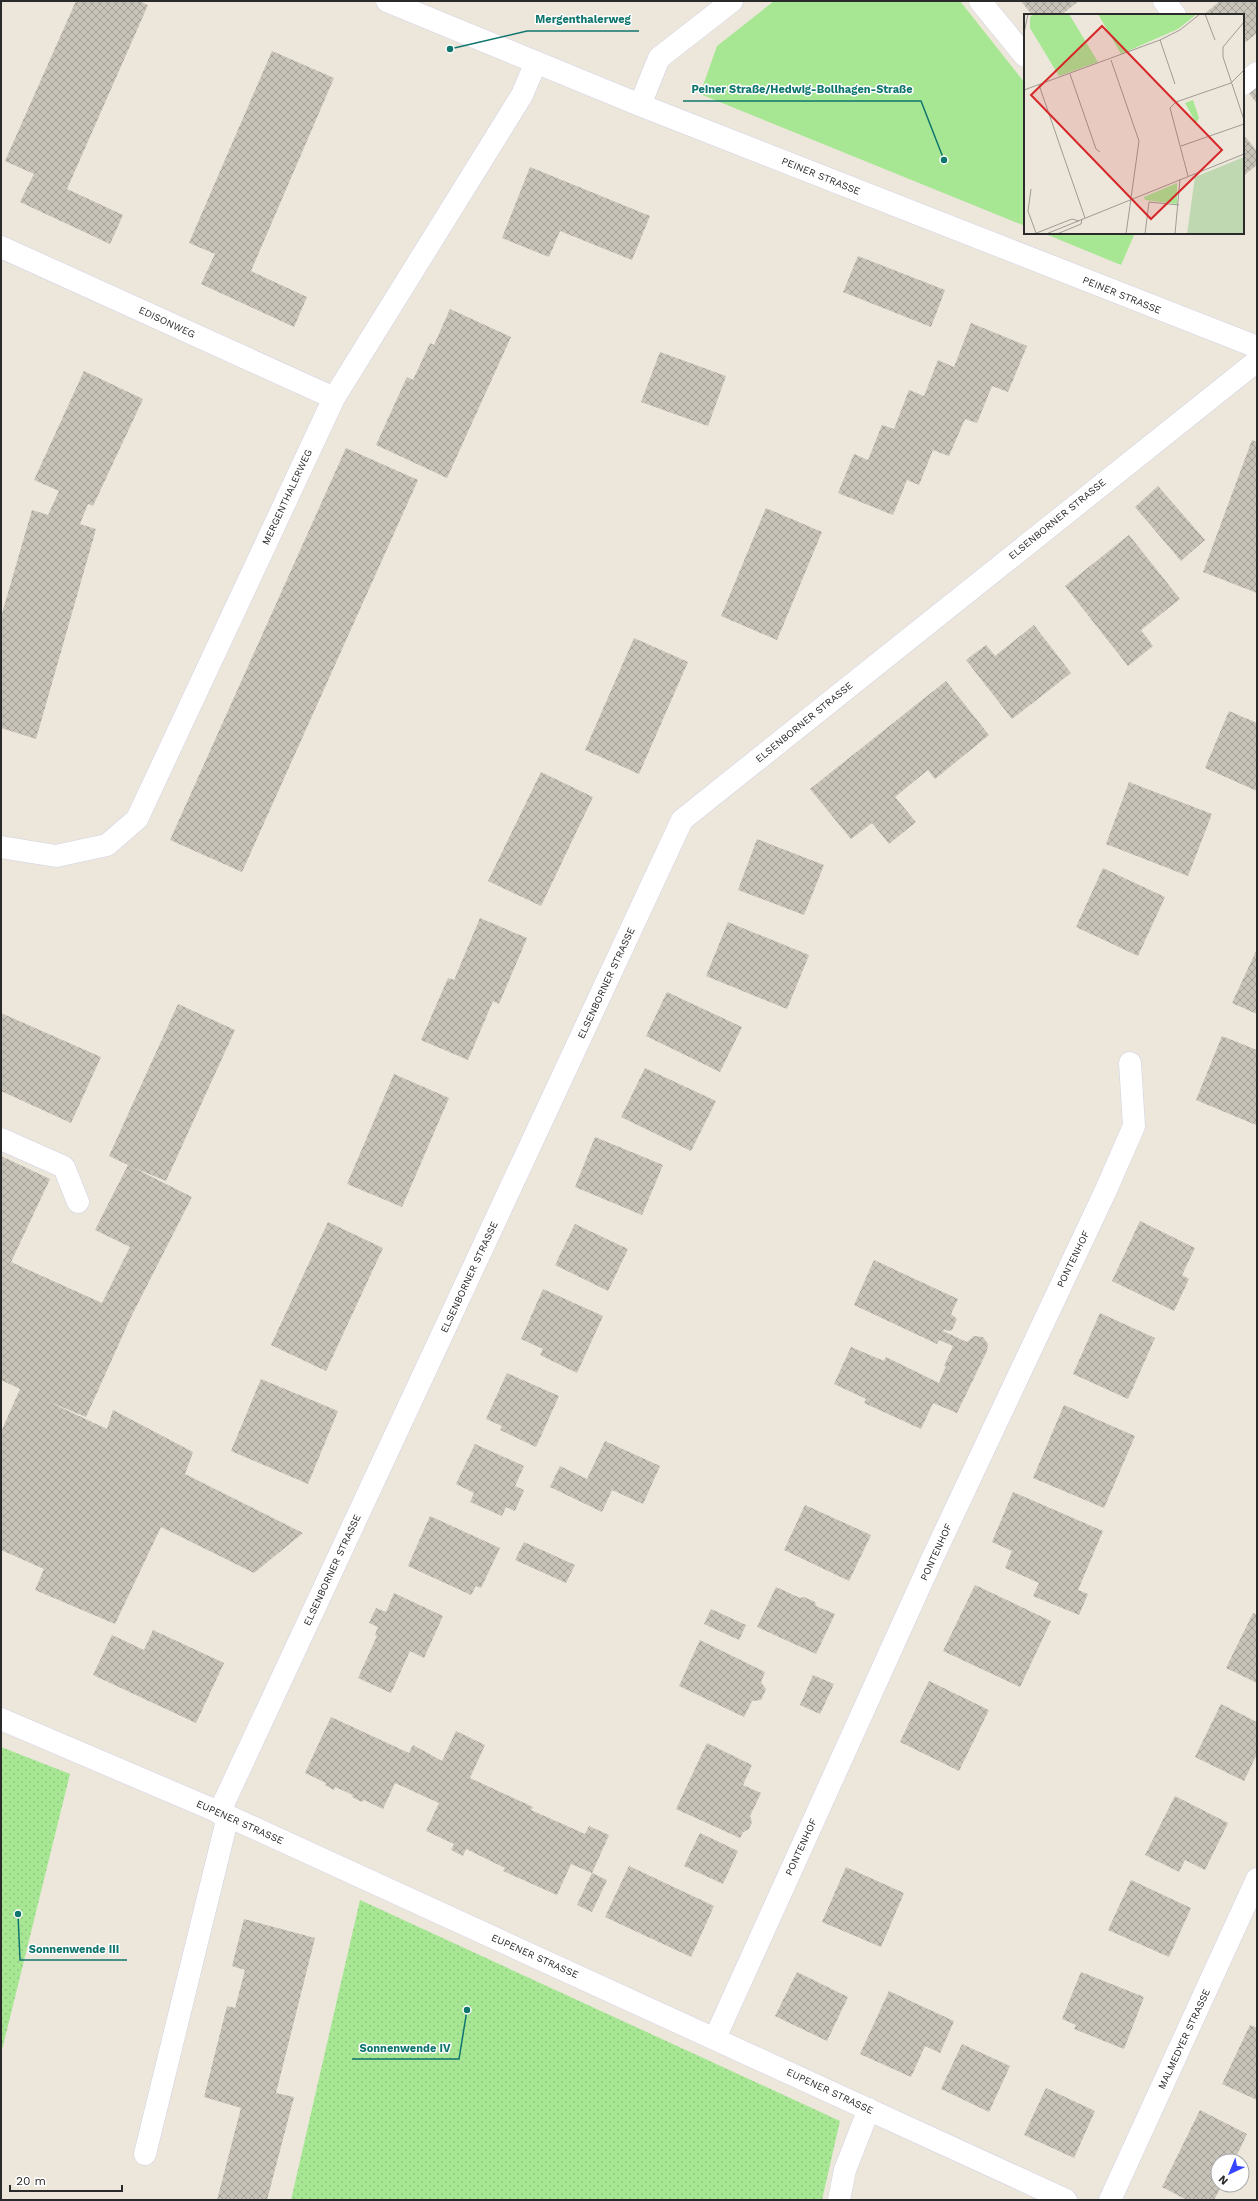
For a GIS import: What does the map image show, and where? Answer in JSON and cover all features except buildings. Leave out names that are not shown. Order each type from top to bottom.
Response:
[{"type":"street","name":"PEINER STRASSE","points":[[387,1],[640,105],[1257,347]]},
{"type":"street","points":[[640,105],[659,58],[732,1]]},
{"type":"street","points":[[980,1],[1024,55]]},
{"type":"street","points":[[1164,1],[1174,14]]},
{"type":"street","name":"MERGENTHALERWEG","points":[[1,847],[56,856],[107,845],[137,819],[334,398],[522,95],[536,62]]},
{"type":"street","points":[[1244,83],[1257,73]]},
{"type":"street","name":"EDISONWEG","points":[[1,247],[334,398]]},
{"type":"street","name":"ELSENBORNER STRASSE","points":[[146,2154],[224,1814],[682,820],[1257,361]]},
{"type":"street","name":"PONTENHOF","points":[[715,2038],[933,1557],[1106,1190],[1134,1126],[1130,1063]]},
{"type":"street","points":[[1,1139],[64,1168],[78,1202]]},
{"type":"street","name":"EUPENER STRASSE","points":[[1,1719],[224,1814],[1066,2200]]},
{"type":"street","name":"MALMEDYER STRASSE","points":[[1110,2200],[1257,1879]]},
{"type":"street","points":[[839,2200],[845,2170],[869,2109]]},
{"type":"green space","points":[[774,1],[960,1],[1024,82],[1024,226],[700,94],[717,46]]},
{"type":"green space","points":[[1045,234],[1135,234],[1121,265]]},
{"type":"green space","points":[[1,1747],[70,1774],[1,2054]]},
{"type":"green space","points":[[360,1900],[840,2121],[822,2200],[291,2200]]},
{"type":"place","name":"Mergenthalerweg","points":[[450,49]]},
{"type":"place","name":"Peiner Straße/Hedwig-Bollhagen-Straße","points":[[944,160]]},
{"type":"place","name":"Sonnenwende III","points":[[18,1914]]},
{"type":"place","name":"Sonnenwende IV","points":[[467,2010]]}]
